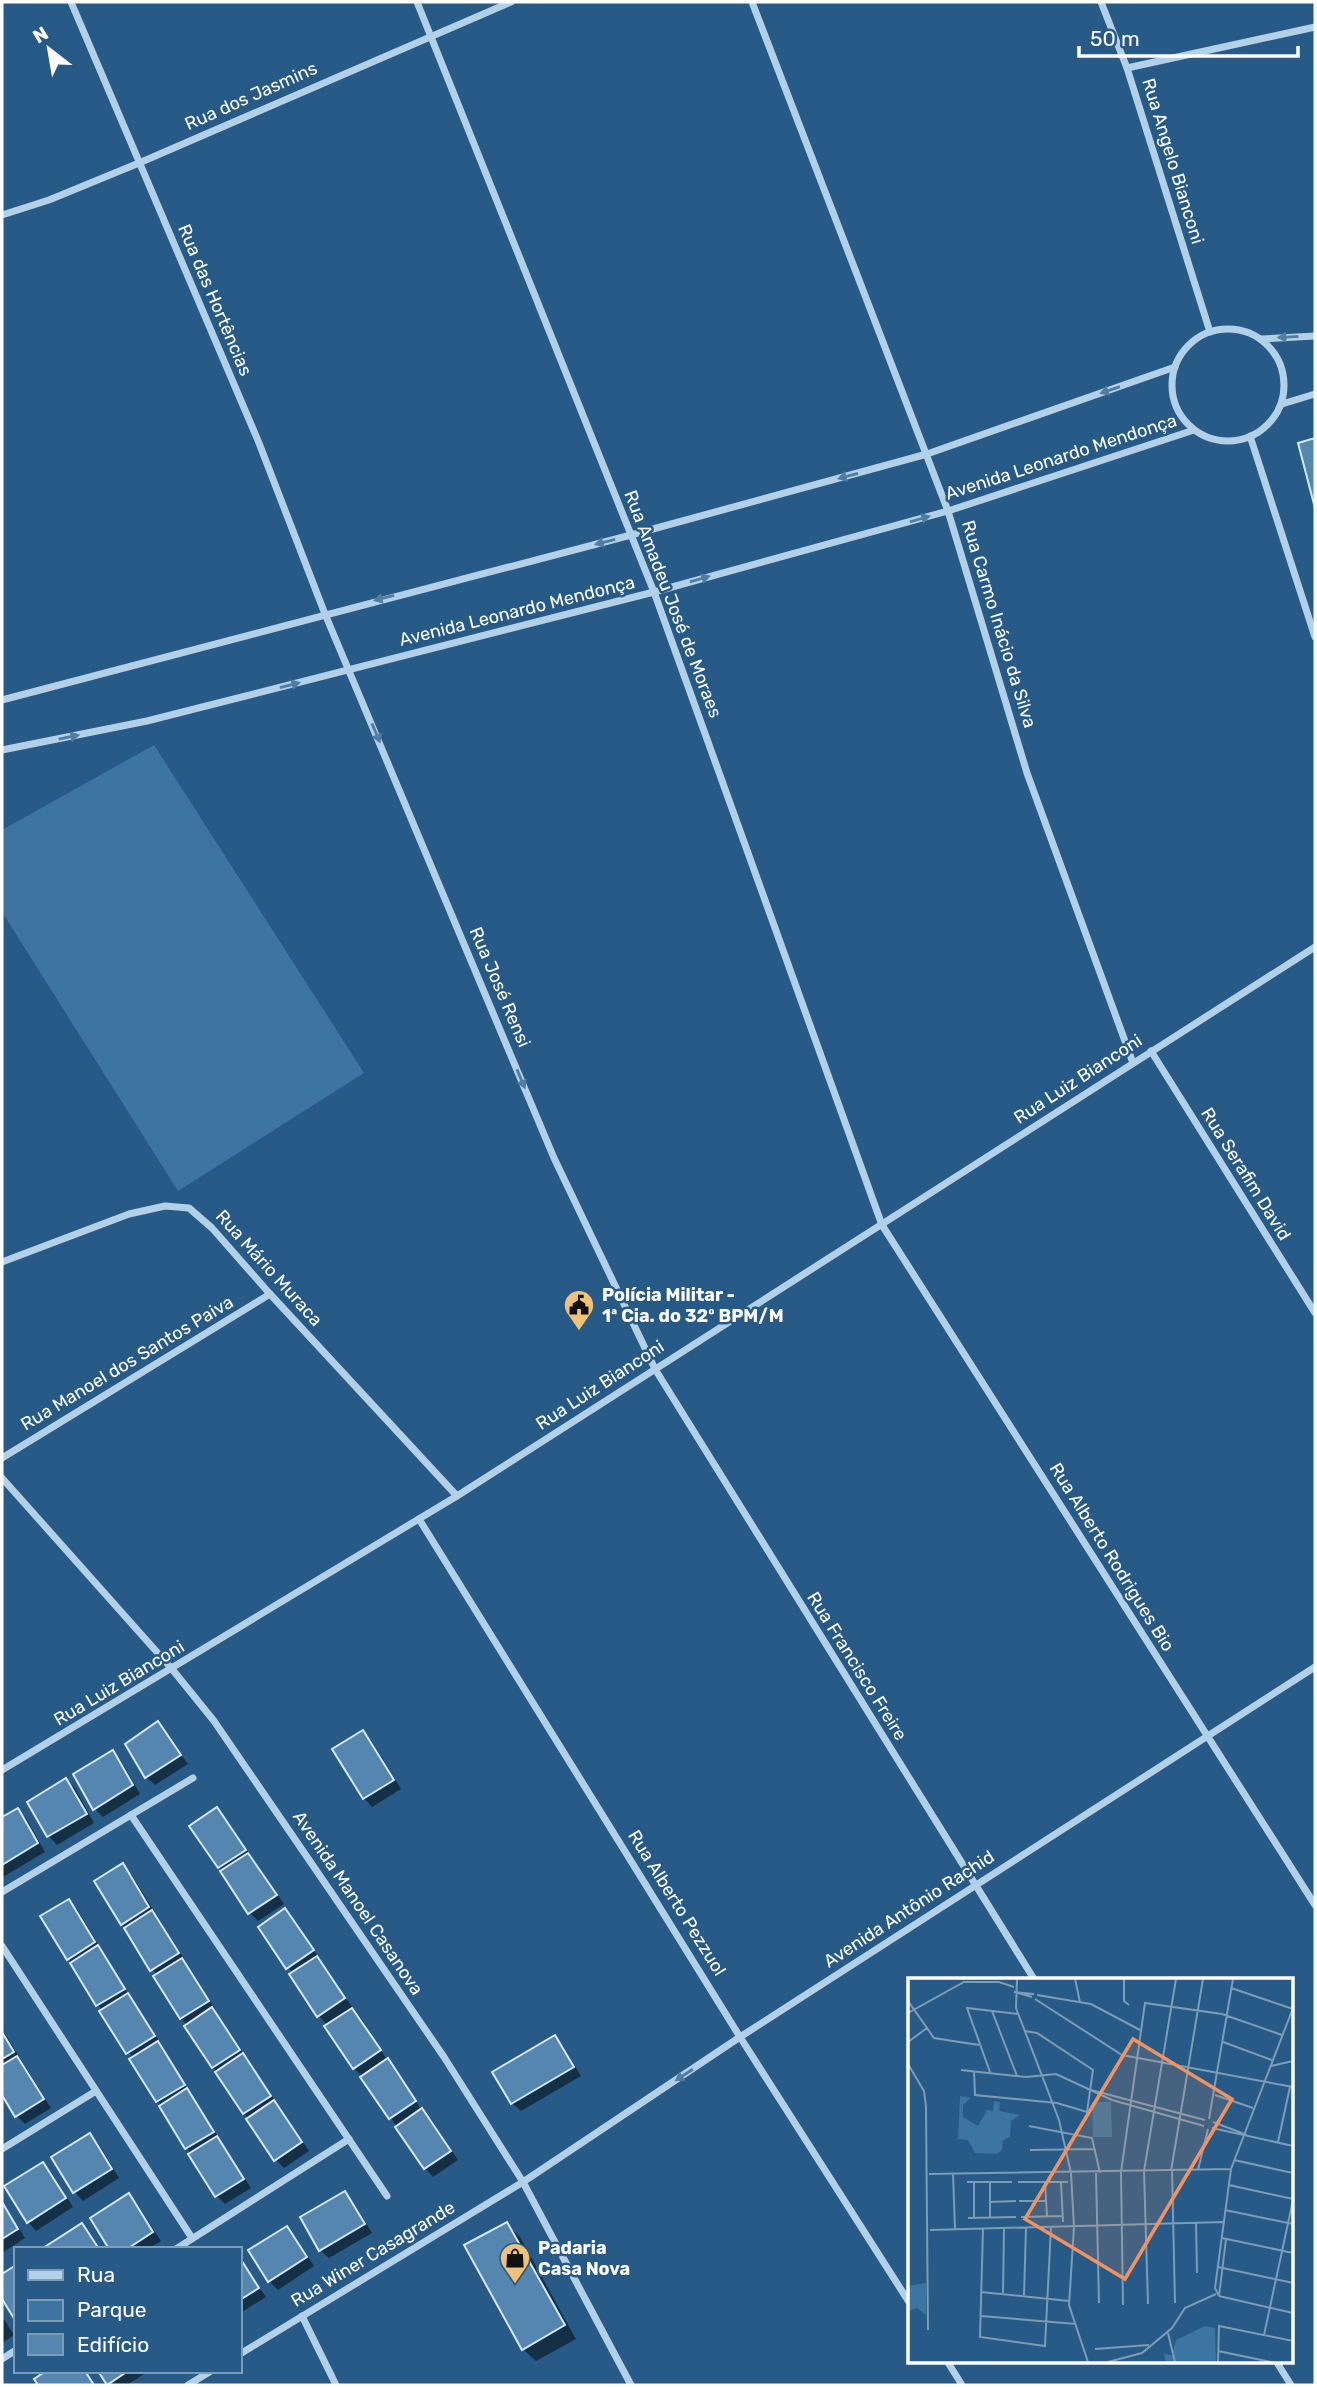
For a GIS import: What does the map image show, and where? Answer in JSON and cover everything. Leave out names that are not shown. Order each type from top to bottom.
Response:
[{"type":"street","name":"Rua das Hortências","points":[[71,2],[258,443],[325,614]]},
{"type":"street","name":"Rua Amadeu José de Moraes","points":[[417,2],[654,592],[882,1224]]},
{"type":"street","name":"Rua dos Jasmins","points":[[2,215],[49,200],[139,163],[511,2]]},
{"type":"street","name":"Rua Carmo Inácio da Silva","points":[[752,2],[928,454],[948,511],[1027,773],[1133,1063]]},
{"type":"street","name":"Rua Angelo Bianconi","points":[[1101,2],[1127,68],[1210,332]]},
{"type":"street","points":[[1127,68],[1315,27]]},
{"type":"street","points":[[1227,329],[1245,331],[1261,339],[1274,352],[1282,368],[1285,386],[1282,404],[1273,419],[1261,431],[1227,441],[1210,438],[1194,430],[1182,418],[1174,402],[1172,384],[1175,367],[1183,352],[1195,340],[1210,332],[1227,329]]},
{"type":"street","points":[[1261,339],[1315,336]]},
{"type":"street","points":[[2,700],[928,454],[1175,367]]},
{"type":"street","points":[[1282,404],[1315,394]]},
{"type":"street","name":"Avenida Leonardo Mendonça","points":[[2,750],[147,721],[654,592],[948,511],[1194,430]]},
{"type":"street","points":[[1250,436],[1315,637]]},
{"type":"street","name":"Rua José Rensi","points":[[325,614],[554,1158],[654,1369]]},
{"type":"street","name":"Rua Luiz Bianconi","points":[[2,1770],[457,1496],[1315,947]]},
{"type":"street","name":"Rua Serafim David","points":[[1151,1051],[1315,1314]]},
{"type":"street","name":"Rua Mário Muraca","points":[[2,1262],[129,1214],[165,1206],[189,1208],[202,1218],[457,1496]]},
{"type":"street","name":"Rua Alberto Rodrigues Bio","points":[[882,1224],[1315,1905]]},
{"type":"street","name":"Rua Manoel dos Santos Paiva","points":[[2,1458],[270,1294]]},
{"type":"street","name":"Rua Francisco Freire","points":[[654,1369],[1033,1978]]},
{"type":"street","name":"Avenida Manoel Casanova","points":[[2,1478],[172,1669],[214,1721],[444,2057],[523,2182],[631,2385]]},
{"type":"street","name":"Rua Alberto Pezzuol","points":[[419,1519],[740,2037],[908,2300]]},
{"type":"street","name":"Avenida Antônio Rachid","points":[[523,2182],[740,2037],[1315,1667]]},
{"type":"street","points":[[2,1892],[193,1778]]},
{"type":"street","points":[[131,1815],[387,2196]]},
{"type":"street","points":[[2,1946],[192,2238]]},
{"type":"street","points":[[2,2149],[96,2091]]},
{"type":"street","points":[[179,2247],[349,2139]]},
{"type":"street","name":"Rua Winer Casagrande","points":[[242,2353],[523,2182]]},
{"type":"street","points":[[302,2316],[336,2385]]},
{"type":"street","points":[[948,2362],[962,2385]]},
{"type":"street","points":[[1277,2362],[1291,2385]]},
{"type":"street","points":[[188,2385],[208,2373]]},
{"type":"green space","points":[[154,745],[364,1073],[178,1191],[2,912],[2,830]]},
{"type":"building","points":[[1315,438],[1315,508],[1298,443]]},
{"type":"building","points":[[158,1721],[181,1755],[145,1778],[125,1744]]},
{"type":"building","points":[[363,1730],[394,1780],[363,1799],[332,1749]]},
{"type":"building","points":[[113,1750],[133,1785],[93,1810],[73,1774]]},
{"type":"building","points":[[66,1778],[87,1814],[47,1837],[27,1802]]},
{"type":"building","points":[[217,1807],[246,1850],[218,1868],[189,1826]]},
{"type":"building","points":[[18,1808],[38,1843],[2,1865],[2,1817]]},
{"type":"building","points":[[248,1853],[277,1895],[248,1914],[220,1871]]},
{"type":"building","points":[[123,1863],[149,1907],[121,1925],[94,1881]]},
{"type":"building","points":[[69,1899],[95,1942],[67,1960],[40,1916]]},
{"type":"building","points":[[285,1908],[314,1950],[286,1969],[258,1927]]},
{"type":"building","points":[[152,1910],[179,1953],[150,1971],[124,1928]]},
{"type":"building","points":[[98,1945],[125,1989],[96,2006],[70,1963]]},
{"type":"building","points":[[317,1956],[345,1998],[317,2017],[289,1974]]},
{"type":"building","points":[[182,1958],[209,2001],[180,2019],[153,1976]]},
{"type":"building","points":[[128,1993],[155,2036],[126,2054],[99,2011]]},
{"type":"building","points":[[212,2007],[240,2050],[212,2068],[184,2026]]},
{"type":"building","points":[[352,2008],[381,2050],[353,2069],[324,2026]]},
{"type":"building","points":[[2,2032],[14,2052],[2,2059]]},
{"type":"building","points":[[555,2035],[574,2067],[511,2104],[492,2072]]},
{"type":"building","points":[[158,2041],[185,2085],[156,2102],[129,2059]]},
{"type":"building","points":[[243,2053],[271,2096],[243,2114],[215,2072]]},
{"type":"building","points":[[17,2056],[44,2099],[15,2117],[2,2095],[2,2065]]},
{"type":"building","points":[[388,2058],[416,2101],[389,2119],[360,2077]]},
{"type":"building","points":[[187,2088],[214,2132],[185,2149],[159,2106]]},
{"type":"building","points":[[274,2100],[302,2142],[274,2161],[246,2119]]},
{"type":"building","points":[[422,2108],[451,2151],[424,2169],[395,2127]]},
{"type":"building","points":[[90,2133],[112,2169],[73,2193],[51,2157]]},
{"type":"building","points":[[217,2136],[244,2179],[215,2197],[188,2154]]},
{"type":"building","points":[[43,2162],[66,2198],[27,2223],[4,2186]]},
{"type":"building","points":[[345,2191],[365,2224],[319,2251],[300,2217]]},
{"type":"building","points":[[129,2193],[153,2232],[130,2247],[108,2247],[90,2218]]},
{"type":"building","points":[[2,2202],[18,2229],[2,2239]]},
{"type":"building","name":"Padaria Casa Nova","points":[[507,2222],[565,2325],[522,2350],[464,2245]]},
{"type":"building","points":[[82,2223],[98,2247],[45,2247]]},
{"type":"building","points":[[287,2226],[307,2257],[268,2282],[248,2250]]},
{"type":"building","points":[[242,2261],[259,2288],[242,2299]]},
{"type":"building","points":[[14,2266],[14,2318],[2,2299],[2,2274]]},
{"type":"building","points":[[43,2373],[86,2373],[94,2385],[38,2385],[34,2379]]},
{"type":"building","points":[[99,2373],[125,2373],[107,2385]]},
{"type":"place","name":"Polícia Militar - 1ª Cia. do 32º BPM/M","points":[[579,1332]]},
{"type":"place","name":"Padaria Casa Nova","points":[[515,2285]]}]
